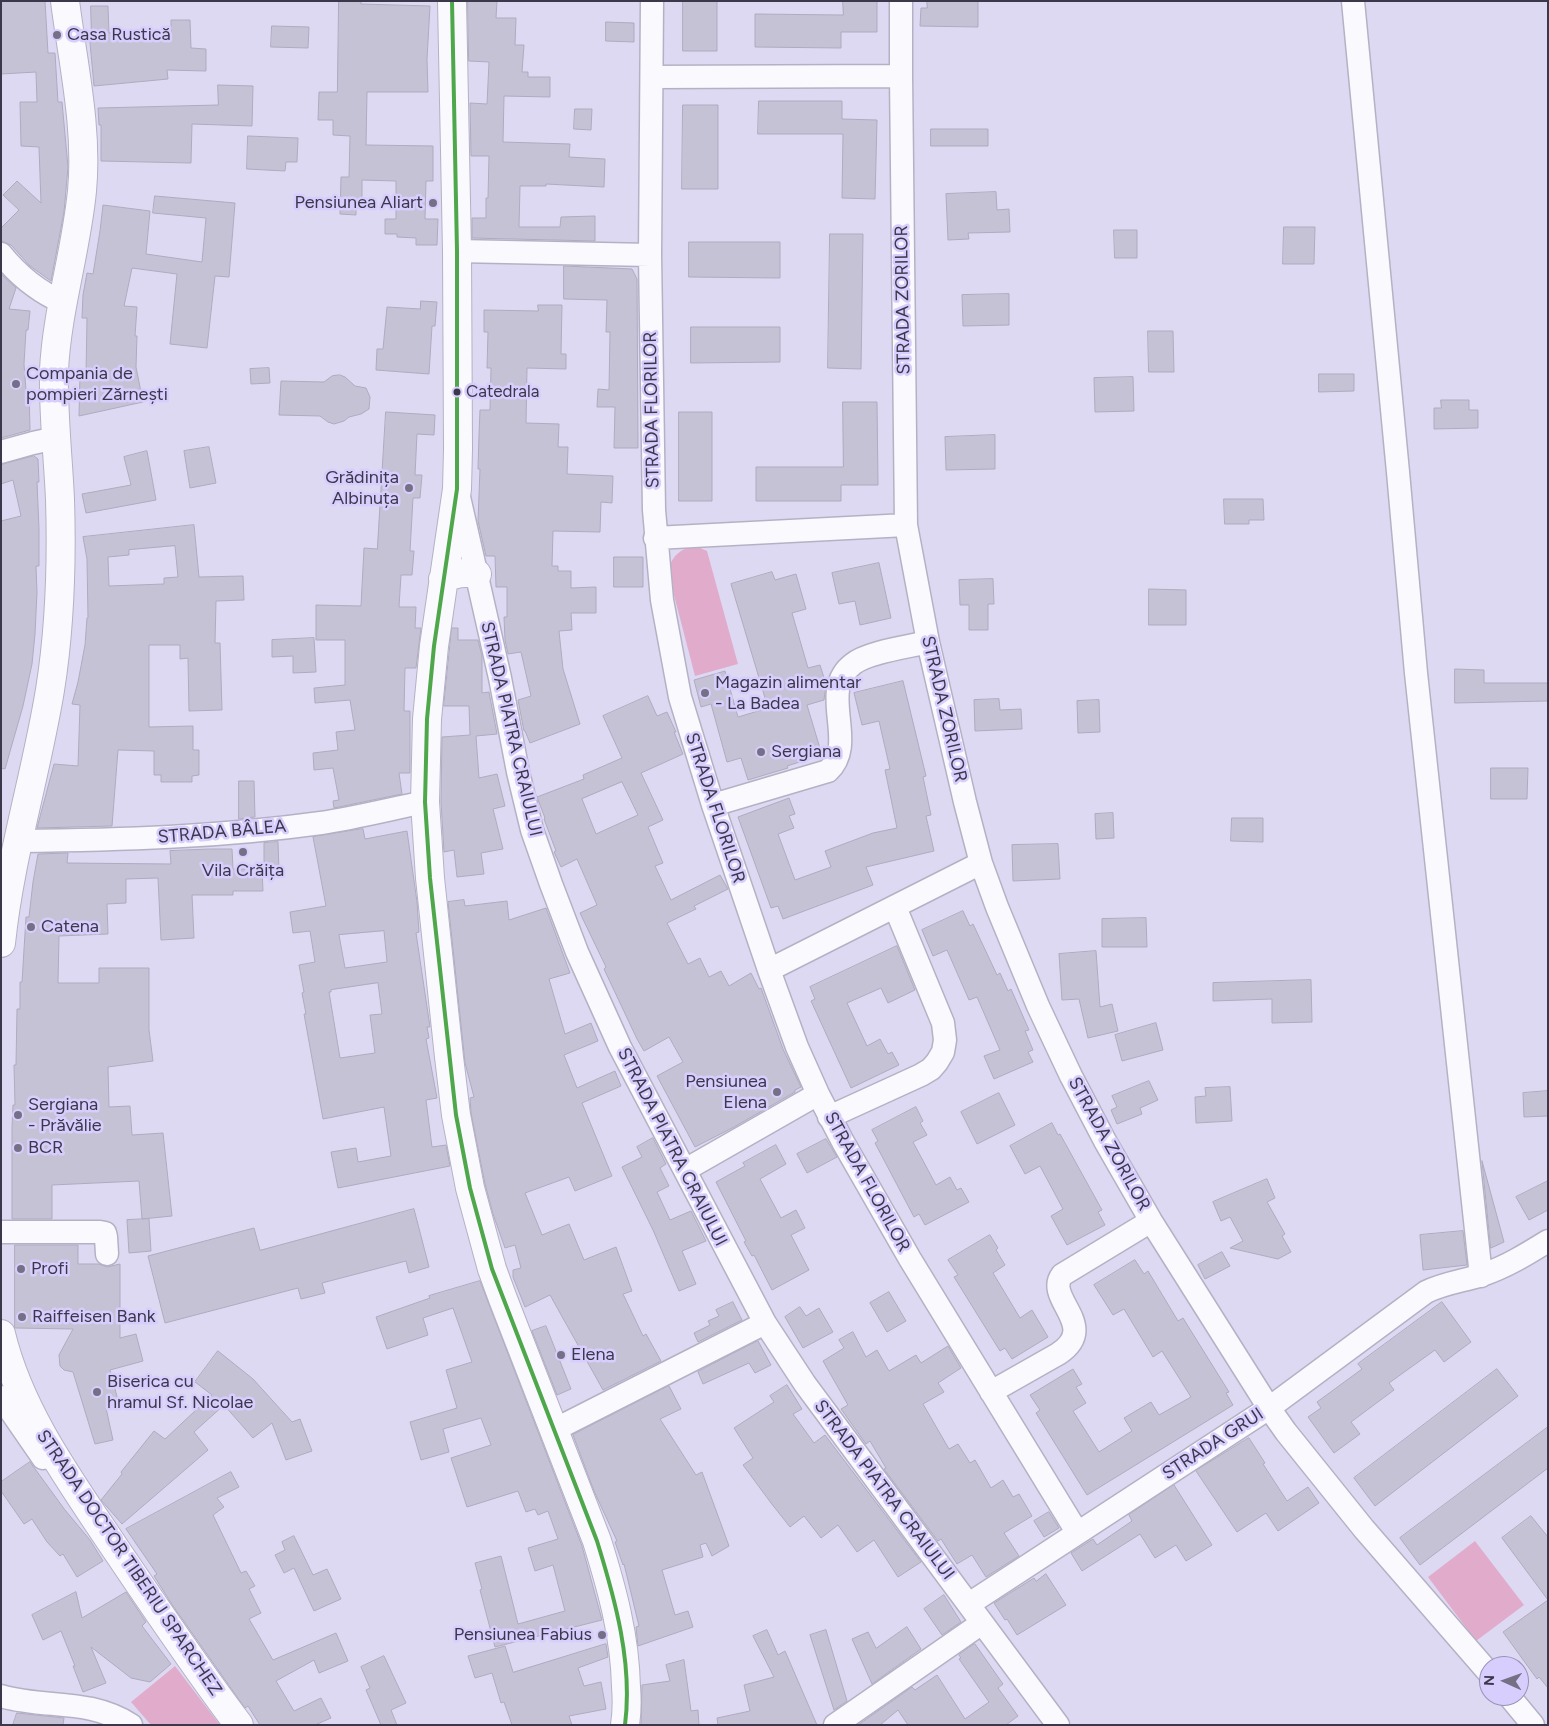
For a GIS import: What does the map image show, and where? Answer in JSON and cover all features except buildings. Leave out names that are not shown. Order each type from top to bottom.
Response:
[{"type":"main road","points":[[1,943],[12,856],[50,690],[58,619],[61,534],[54,370],[62,302],[82,190],[84,153],[65,1]]},
{"type":"main road","points":[[452,1],[457,251],[458,402],[456,489],[443,579],[427,719],[425,802],[430,878],[448,1057],[456,1115],[470,1188],[492,1270],[597,1541],[616,1607],[626,1668],[627,1699],[625,1725]]},
{"type":"main road","points":[[443,579],[464,572],[477,574]]},
{"type":"main road","name":"STRADA DOCTOR TIBERIU SPARCHEZ","points":[[1,1334],[12,1370],[17,1408],[88,1508],[167,1625],[239,1725]]},
{"type":"street","name":"STRADA FLORILOR","points":[[652,1],[650,255],[655,538],[662,600],[680,697],[713,805],[769,970],[797,1047],[818,1094],[829,1117],[910,1259],[1077,1532]]},
{"type":"street","name":"STRADA ZORILOR","points":[[901,1],[906,525],[928,642],[981,863],[1013,949],[1071,1076],[1105,1141],[1151,1221],[1269,1408]]},
{"type":"street","points":[[1353,1],[1416,673],[1481,1276]]},
{"type":"street","points":[[652,77],[901,76]]},
{"type":"street","points":[[457,251],[650,255]]},
{"type":"street","points":[[1,254],[27,281],[62,302]]},
{"type":"street","points":[[1,452],[56,438]]},
{"type":"street","name":"STRADA PIATRA CRAIULUI","points":[[456,489],[477,574],[518,772],[532,830],[577,952],[620,1048],[765,1323],[805,1384],[1058,1725]]},
{"type":"street","points":[[655,538],[906,525]]},
{"type":"street","points":[[713,805],[828,771],[835,765],[840,754],[841,744],[837,698],[844,672],[864,658],[928,642]]},
{"type":"street","name":"STRADA BÂLEA","points":[[12,856],[154,838],[262,830],[322,822],[425,802]]},
{"type":"street","points":[[769,970],[981,863]]},
{"type":"street","points":[[829,1117],[921,1075],[937,1062],[943,1052],[945,1040],[943,1023],[895,906]]},
{"type":"street","points":[[685,1170],[818,1094]]},
{"type":"street","points":[[991,1392],[1058,1354],[1066,1349],[1071,1342],[1074,1334],[1072,1316],[1058,1288],[1058,1280],[1062,1275],[1151,1221]]},
{"type":"street","points":[[1,1232],[105,1233],[107,1254]]},
{"type":"street","points":[[1269,1408],[1426,1292],[1438,1286],[1481,1276],[1510,1263],[1548,1241]]},
{"type":"street","points":[[554,1430],[765,1323]]},
{"type":"street","points":[[17,1408],[154,1622],[227,1725]]},
{"type":"street","name":"STRADA GRUI","points":[[969,1604],[1269,1408],[1364,1529],[1479,1661]]},
{"type":"street","points":[[835,1725],[982,1623]]},
{"type":"street","points":[[1,1696],[96,1709],[119,1717],[131,1725]]},
{"type":"street","points":[[1517,1706],[1533,1725]]},
{"type":"shaded area","points":[[689,547],[698,547],[707,551],[738,664],[695,676],[668,572],[675,556]]},
{"type":"shaded area","points":[[1475,1541],[1524,1605],[1476,1641],[1428,1577]]},
{"type":"shaded area","points":[[175,1666],[220,1725],[151,1725],[131,1702]]},
{"type":"transit line","points":[[452,1],[457,251],[457,489],[434,646],[427,719],[425,802],[430,878],[456,1115],[470,1188],[492,1269],[604,1563],[621,1632],[627,1678],[625,1725]]},
{"type":"place","name":"Casa Rustică","points":[[57,35]]},
{"type":"place","name":"Pensiunea Aliart","points":[[433,203]]},
{"type":"place","name":"Compania de pompieri Zărnești","points":[[16,384]]},
{"type":"place","name":"Catedrala","points":[[457,392]]},
{"type":"place","name":"Grădinița Albinuța","points":[[409,488]]},
{"type":"place","name":"Magazin alimentar - La Badea","points":[[705,693]]},
{"type":"place","name":"Sergiana","points":[[761,752]]},
{"type":"place","name":"Vila Crăița","points":[[243,852]]},
{"type":"place","name":"Catena","points":[[31,927]]},
{"type":"place","name":"Pensiunea Elena","points":[[777,1092]]},
{"type":"place","name":"Sergiana - Prăvălie","points":[[18,1115]]},
{"type":"place","name":"BCR","points":[[18,1148]]},
{"type":"place","name":"Profi","points":[[21,1269]]},
{"type":"place","name":"Raiffeisen Bank","points":[[22,1317]]},
{"type":"place","name":"Elena","points":[[561,1355]]},
{"type":"place","name":"Biserica cu hramul Sf. Nicolae","points":[[97,1392]]},
{"type":"place","name":"Pensiunea Fabius","points":[[602,1635]]}]
